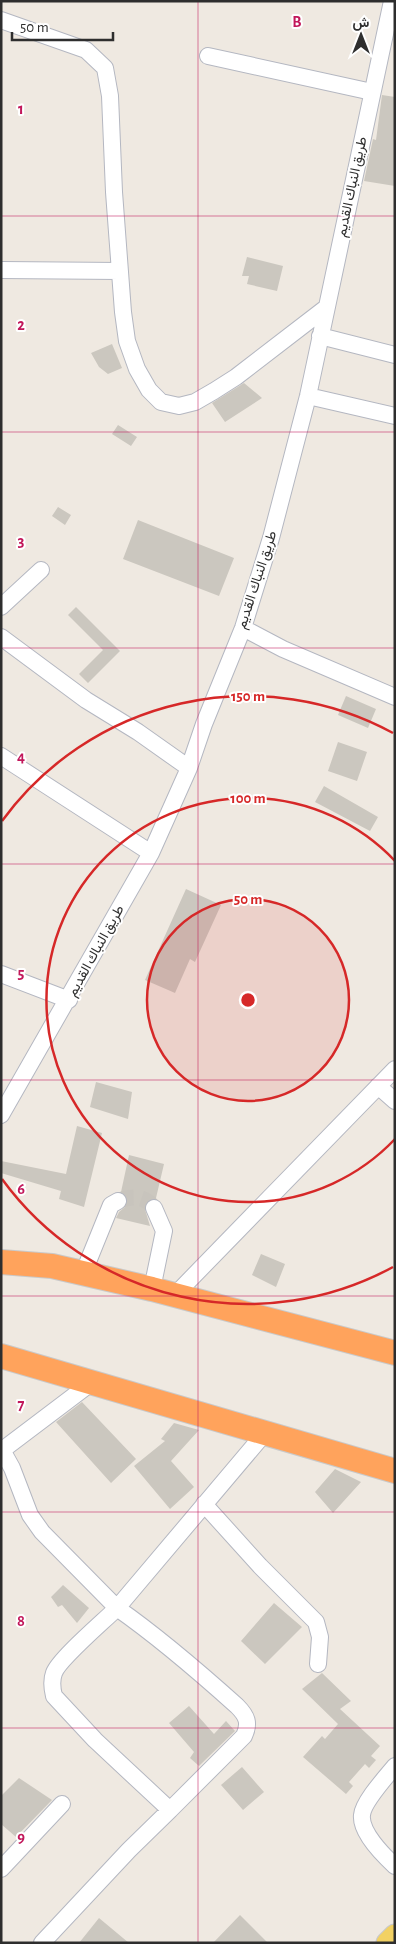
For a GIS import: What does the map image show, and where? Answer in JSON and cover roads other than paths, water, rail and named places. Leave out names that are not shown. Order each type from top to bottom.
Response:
[{"type":"highway","points":[[1,1262],[52,1266],[395,1353]]},
{"type":"highway","points":[[1,1356],[395,1471]]},
{"type":"main road","points":[[387,1943],[395,1935]]},
{"type":"street","name":"طريق النباك القديم","points":[[1,1115],[69,1000],[151,854],[189,768],[204,724],[243,628],[271,538],[308,396],[392,1]]},
{"type":"street","points":[[1,20],[86,50],[105,68],[110,96],[123,312],[128,341],[137,369],[149,390],[161,402],[179,406],[195,402],[236,377],[327,307]]},
{"type":"street","points":[[208,56],[372,92]]},
{"type":"street","points":[[1,270],[120,271]]},
{"type":"street","points":[[320,336],[395,355]]},
{"type":"street","points":[[308,396],[395,416]]},
{"type":"street","points":[[1,607],[41,570]]},
{"type":"street","points":[[243,628],[283,649],[395,697]]},
{"type":"street","points":[[1,637],[86,700],[138,732],[189,768]]},
{"type":"street","points":[[1,756],[151,854]]},
{"type":"street","points":[[1,974],[69,1000]]},
{"type":"street","points":[[163,1293],[395,1069]]},
{"type":"street","points":[[378,1086],[395,1100]]},
{"type":"street","points":[[83,1274],[111,1205],[118,1202]]},
{"type":"street","points":[[154,1208],[164,1231],[163,1293]]},
{"type":"street","points":[[42,1943],[129,1850],[244,1736],[248,1720],[237,1706],[190,1664],[154,1634],[117,1608],[42,1532],[30,1515],[12,1468],[2,1451],[91,1383]]},
{"type":"street","points":[[170,1810],[94,1740],[54,1696],[52,1688],[54,1672],[58,1665],[117,1608],[264,1434]]},
{"type":"street","points":[[204,1504],[260,1566],[316,1622],[320,1637],[318,1664]]},
{"type":"street","points":[[395,1766],[365,1806],[362,1816],[368,1837],[395,1866]]},
{"type":"street","points":[[1,1869],[62,1804]]},
{"type":"tunnel","points":[[118,1201],[138,1198],[146,1201],[154,1208]]}]
